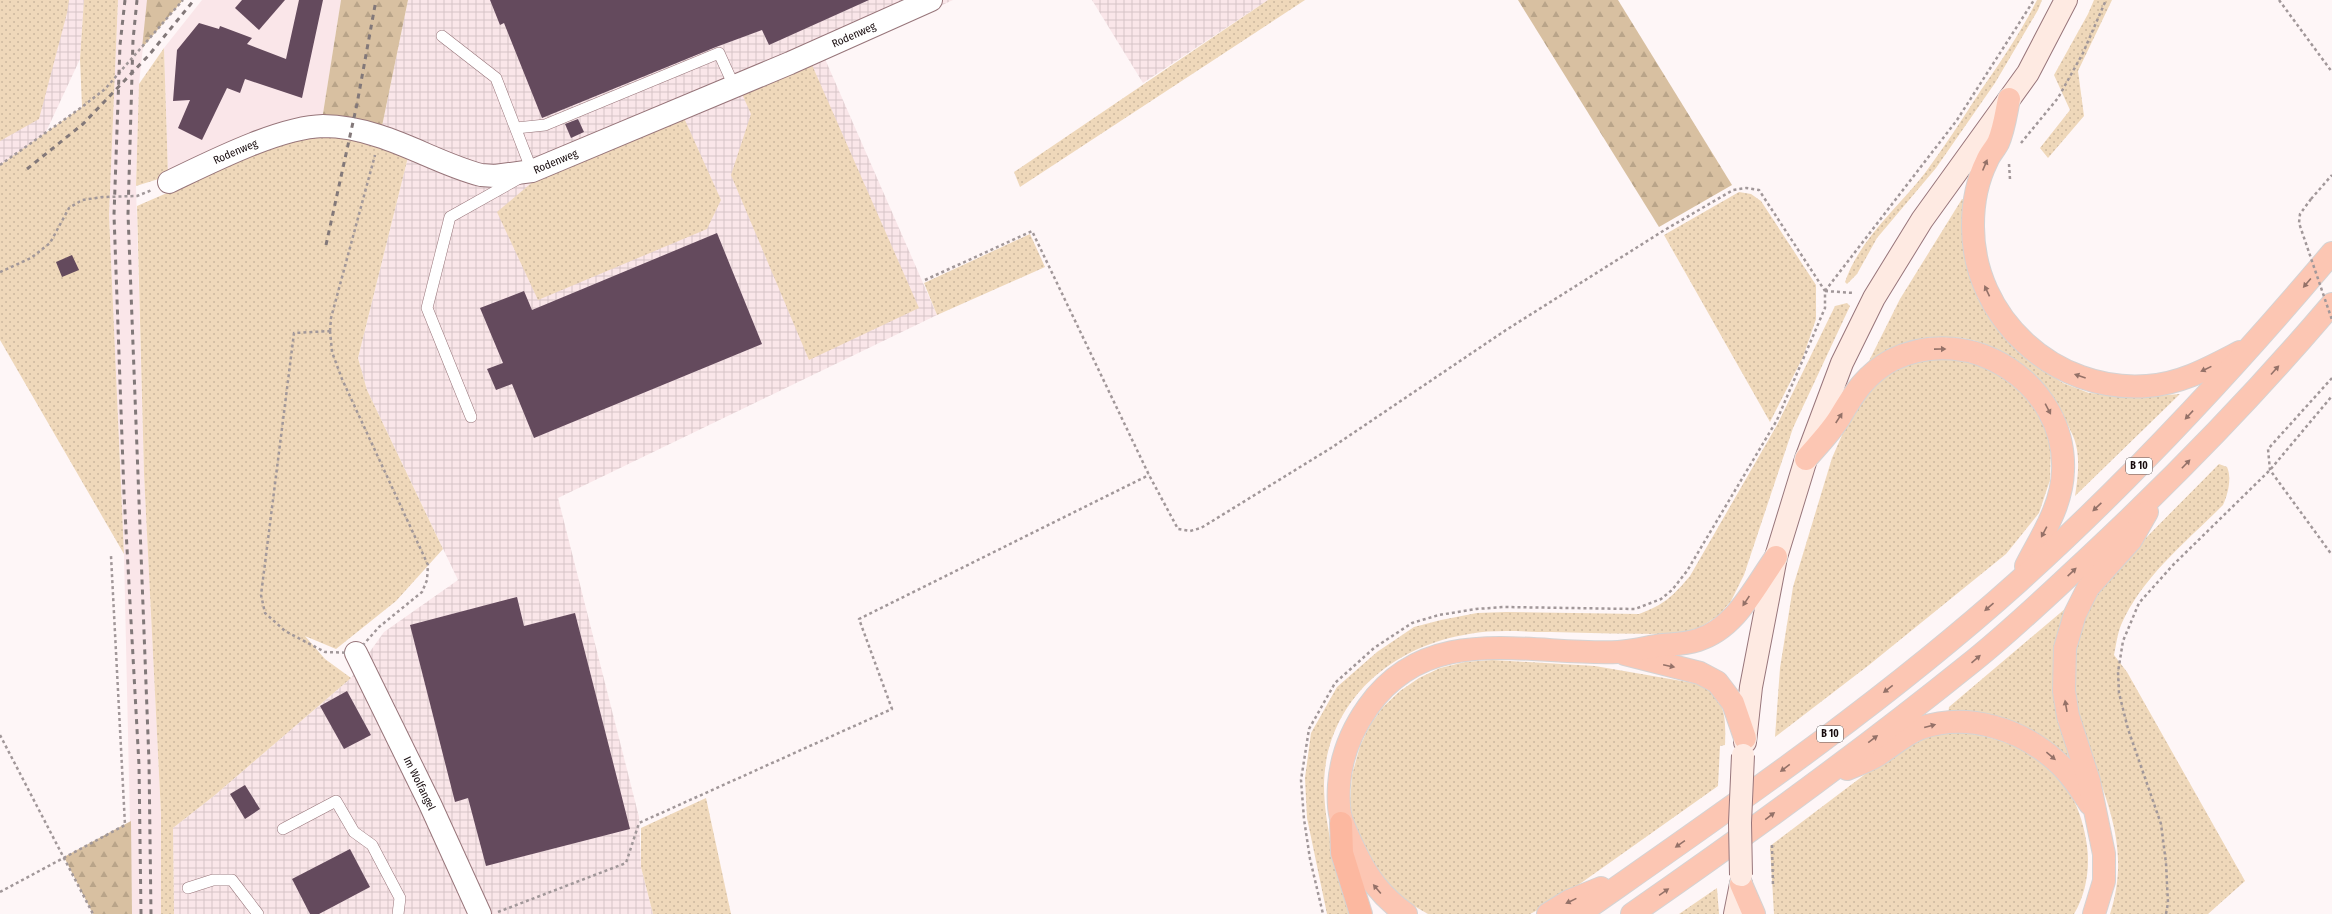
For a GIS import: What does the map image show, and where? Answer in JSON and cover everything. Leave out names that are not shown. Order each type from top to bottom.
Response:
[{"type":"highway","points":[[2010,99],[1998,143],[1987,159],[1979,180],[1973,226],[1976,260],[1981,278],[1999,314],[2013,332],[2043,359],[2061,368],[2079,376],[2122,386],[2147,386],[2192,375],[2254,345]]},
{"type":"highway","name":"B 10","points":[[1579,914],[1740,802],[1941,647],[2018,581],[2124,482],[2254,345],[2332,253]]},
{"type":"highway","name":"B 10","points":[[1632,914],[1739,840],[1968,666],[2032,610],[2158,492],[2276,369],[2332,304]]},
{"type":"highway","points":[[1806,460],[1840,418],[1850,398],[1864,380],[1892,361],[1920,351],[1956,349],[1975,352],[2012,369],[2035,390],[2052,416],[2062,450],[2063,470],[2061,491],[2053,515],[2018,581]]},
{"type":"highway","points":[[2094,914],[2101,894],[2105,868],[2102,840],[2094,811],[2089,780],[2068,716],[2064,691],[2065,648],[2074,614],[2088,588],[2131,540],[2158,492]]},
{"type":"highway","points":[[1361,914],[1342,852],[1339,809],[1340,773],[1350,737],[1372,701],[1385,686],[1401,674],[1420,663],[1463,649],[1514,647],[1618,652],[1683,644],[1714,634],[1730,621],[1739,611],[1776,557]]},
{"type":"highway","points":[[1618,652],[1665,666],[1700,673],[1718,682],[1733,703],[1744,746]]},
{"type":"highway","points":[[1808,788],[1877,756],[1896,742],[1921,728],[1946,722],[1962,722],[2003,729],[2023,737],[2042,749],[2068,773],[2094,811]]},
{"type":"highway","points":[[1341,823],[1368,878],[1383,895],[1406,914]]},
{"type":"highway","points":[[1548,914],[1569,901],[1633,876]]},
{"type":"highway","points":[[1741,879],[1754,914]]},
{"type":"main road","points":[[1744,914],[1741,879],[1740,823],[1744,746],[1751,687],[1776,557],[1806,460],[1842,363],[1874,298],[1948,181],[2010,99],[2031,66],[2066,0]]},
{"type":"main road","points":[[1735,914],[1741,879]]},
{"type":"street","name":"Rodenweg","points":[[169,182],[225,156],[291,131],[321,126],[347,127],[380,136],[482,175],[495,176],[532,171],[734,86],[931,0]]},
{"type":"street","name":"Im Wolfangel","points":[[356,653],[433,811],[480,914]]},
{"type":"lane","points":[[442,36],[496,78],[532,171],[450,217],[427,308],[471,417]]},
{"type":"lane","points":[[516,128],[545,125],[719,53],[734,86]]},
{"type":"lane","points":[[283,829],[336,801],[354,832],[372,845],[400,898],[398,914]]},
{"type":"lane","points":[[188,888],[213,880],[232,880],[258,914]]},
{"type":"path","points":[[0,165],[105,89],[183,0]]},
{"type":"path","points":[[1825,291],[1957,120],[2034,0]]},
{"type":"path","points":[[2017,147],[2058,98],[2083,54],[2106,0]]},
{"type":"path","points":[[2279,0],[2332,72]]},
{"type":"path","points":[[330,331],[294,333],[261,594],[265,613],[285,631],[325,652],[356,653],[379,628],[422,592],[427,580],[428,565],[342,379],[332,352],[330,331],[331,318],[380,136]]},
{"type":"path","points":[[2009,158],[2010,179]]},
{"type":"path","points":[[2332,176],[2311,199],[2300,214],[2299,223],[2332,320]]},
{"type":"path","points":[[0,272],[31,258],[50,243],[69,208],[82,200],[103,197],[137,196],[169,182]]},
{"type":"path","points":[[926,280],[1032,231],[1149,475],[1178,529],[1190,531],[1201,528],[1331,448],[1506,330],[1655,236],[1739,188],[1759,190],[1825,291],[1826,308],[1777,420],[1687,571],[1672,590],[1661,599],[1635,609],[1504,607],[1476,609],[1439,615],[1412,623],[1374,648],[1335,683],[1309,729],[1301,780],[1304,819],[1310,859],[1323,914]]},
{"type":"path","points":[[1825,291],[1853,292],[1874,298]]},
{"type":"path","points":[[2332,378],[2268,449],[2270,470],[2332,555]]},
{"type":"path","points":[[2166,914],[2168,903],[2166,863],[2161,824],[2128,729],[2119,694],[2118,672],[2123,641],[2139,603],[2173,565],[2270,470],[2332,396]]},
{"type":"path","points":[[492,914],[626,863],[639,823],[892,709],[859,619],[1149,475]]},
{"type":"path","points":[[0,892],[125,825],[111,556]]},
{"type":"path","points":[[0,735],[93,914]]},
{"type":"path","points":[[1772,845],[1774,886]]},
{"type":"shaded area","points":[[0,0],[84,0],[80,59],[45,134],[0,165]]},
{"type":"shaded area","points":[[0,0],[69,0],[67,13],[39,119],[0,141]]},
{"type":"shaded area","points":[[84,0],[118,0],[109,215],[124,554],[0,340],[0,165],[82,107],[80,59]]},
{"type":"shaded area","points":[[118,0],[148,0],[139,84],[136,186],[144,474],[161,814],[161,914],[132,914],[124,554],[109,215]]},
{"type":"shaded area","points":[[202,0],[341,0],[321,126],[168,176],[164,48]]},
{"type":"shaded area","points":[[408,0],[953,0],[825,59],[937,315],[558,498],[639,817],[641,867],[653,914],[174,914],[173,828],[215,795],[351,678],[384,632],[458,580],[367,390],[358,358],[410,149],[380,136]]},
{"type":"shaded area","points":[[1092,0],[1268,0],[1143,83]]},
{"type":"shaded area","points":[[1268,0],[1305,0],[1020,187],[1014,172]]},
{"type":"shaded area","points":[[2037,0],[2042,0],[2038,10],[1995,83],[1936,168],[1877,238],[1857,274],[1847,284],[1845,282],[1860,251],[1880,224],[1925,173],[1940,153],[2010,46]]},
{"type":"shaded area","points":[[2094,0],[2112,0],[2078,71],[2084,116],[2048,158],[2040,148],[2070,110],[2054,75],[2088,14]]},
{"type":"shaded area","points":[[164,48],[168,176],[136,186],[139,84]]},
{"type":"shaded area","points":[[812,65],[919,308],[809,360],[731,175],[751,114],[742,94]]},
{"type":"shaded area","points":[[684,118],[721,200],[707,229],[538,300],[497,212],[535,180]]},
{"type":"shaded area","points":[[321,126],[410,149],[358,358],[367,390],[443,549],[396,601],[336,649],[305,636],[325,659],[351,678],[215,795],[173,828],[174,914],[161,914],[161,814],[144,474],[137,206]]},
{"type":"shaded area","points":[[1739,192],[1751,194],[1761,201],[1816,285],[1816,319],[1803,357],[1770,422],[1664,235]]},
{"type":"shaded area","points":[[1962,199],[1966,200],[1965,243],[2041,368],[2063,383],[2089,393],[2143,397],[2180,394],[2075,496],[2078,458],[2076,443],[2073,436],[2064,417],[2040,383],[2025,368],[2009,356],[1991,346],[1971,340],[1939,337],[1907,344],[1887,352],[1868,363],[1900,299]]},
{"type":"shaded area","points":[[1030,234],[1045,267],[937,315],[924,283]]},
{"type":"shaded area","points":[[1847,303],[1850,306],[1793,428],[1744,575],[1731,601],[1719,615],[1704,625],[1691,631],[1672,634],[1500,631],[1479,632],[1441,640],[1414,651],[1390,665],[1368,682],[1350,703],[1337,727],[1328,754],[1324,784],[1326,817],[1329,833],[1336,866],[1350,914],[1327,914],[1307,818],[1305,778],[1311,733],[1337,687],[1377,652],[1414,627],[1477,613],[1639,614],[1668,599],[1690,576],[1777,425],[1835,306]]},
{"type":"shaded area","points":[[1936,356],[1962,357],[2005,374],[2040,411],[2051,443],[2050,480],[2039,513],[2006,554],[1869,665],[1775,737],[1780,668],[1793,587],[1832,458],[1857,401],[1889,370]]},
{"type":"shaded area","points":[[2219,464],[2227,467],[2229,476],[2228,491],[2223,505],[2166,561],[2141,591],[2121,625],[2114,655],[2127,672],[2245,881],[2208,914],[2110,914],[2116,887],[2118,862],[2116,839],[2111,816],[2088,746],[2074,695],[2073,674],[2075,650],[2085,616],[2105,580]]},
{"type":"shaded area","points":[[2066,608],[2071,759],[2058,748],[2022,725],[2008,721],[1948,714],[1949,707]]},
{"type":"shaded area","points":[[1492,660],[1595,666],[1699,684],[1708,689],[1719,702],[1724,717],[1725,726],[1725,745],[1720,746],[1718,786],[1557,900],[1530,914],[1428,914],[1395,895],[1376,873],[1354,826],[1350,803],[1352,775],[1360,746],[1370,725],[1383,707],[1400,691],[1419,678],[1440,668],[1465,662]]},
{"type":"shaded area","points":[[1957,732],[2006,742],[2027,752],[2045,764],[2060,780],[2073,798],[2082,820],[2088,855],[2084,890],[2082,898],[2074,914],[1774,914],[1770,846],[1884,760],[1910,744],[1929,736]]},
{"type":"shaded area","points":[[706,798],[731,914],[653,914],[641,867],[641,828]]},
{"type":"shaded area","points":[[1717,888],[1719,914],[1679,914]]},
{"type":"green space","points":[[147,0],[183,0],[142,48]]},
{"type":"green space","points":[[341,0],[408,0],[380,136],[321,126]]},
{"type":"green space","points":[[1518,0],[1618,0],[1732,185],[1659,227]]},
{"type":"green space","points":[[131,821],[132,914],[93,914],[64,857]]},
{"type":"building","points":[[242,0],[285,0],[259,30],[235,8]]},
{"type":"building","points":[[299,0],[323,0],[302,98],[245,79],[240,93],[227,88],[202,140],[178,128],[190,100],[173,101],[177,50],[199,23],[219,29],[220,26],[252,38],[247,44],[286,59]]},
{"type":"building","points":[[490,0],[869,0],[769,45],[762,30],[716,47],[542,118],[504,23],[500,25]]},
{"type":"building","points":[[578,119],[584,132],[571,138],[565,124]]},
{"type":"building","points":[[717,233],[762,344],[534,438],[512,384],[496,390],[487,369],[503,363],[480,308],[524,291],[532,310]]},
{"type":"building","points":[[72,255],[79,270],[62,277],[56,262]]},
{"type":"building","points":[[517,597],[524,626],[575,613],[630,829],[486,866],[468,798],[455,802],[410,625]]},
{"type":"building","points":[[347,691],[371,735],[344,749],[320,706]]},
{"type":"building","points":[[245,785],[260,809],[245,819],[230,794]]},
{"type":"building","points":[[350,849],[370,887],[319,914],[310,914],[292,879]]},
{"type":"railway","points":[[125,0],[120,45],[114,215],[124,494],[139,765],[141,914]]},
{"type":"railway","points":[[137,0],[133,40],[128,214],[149,762],[151,914]]},
{"type":"railway","points":[[27,169],[83,124],[149,55],[194,0]]},
{"type":"railway","points":[[326,245],[357,104],[376,0]]}]
